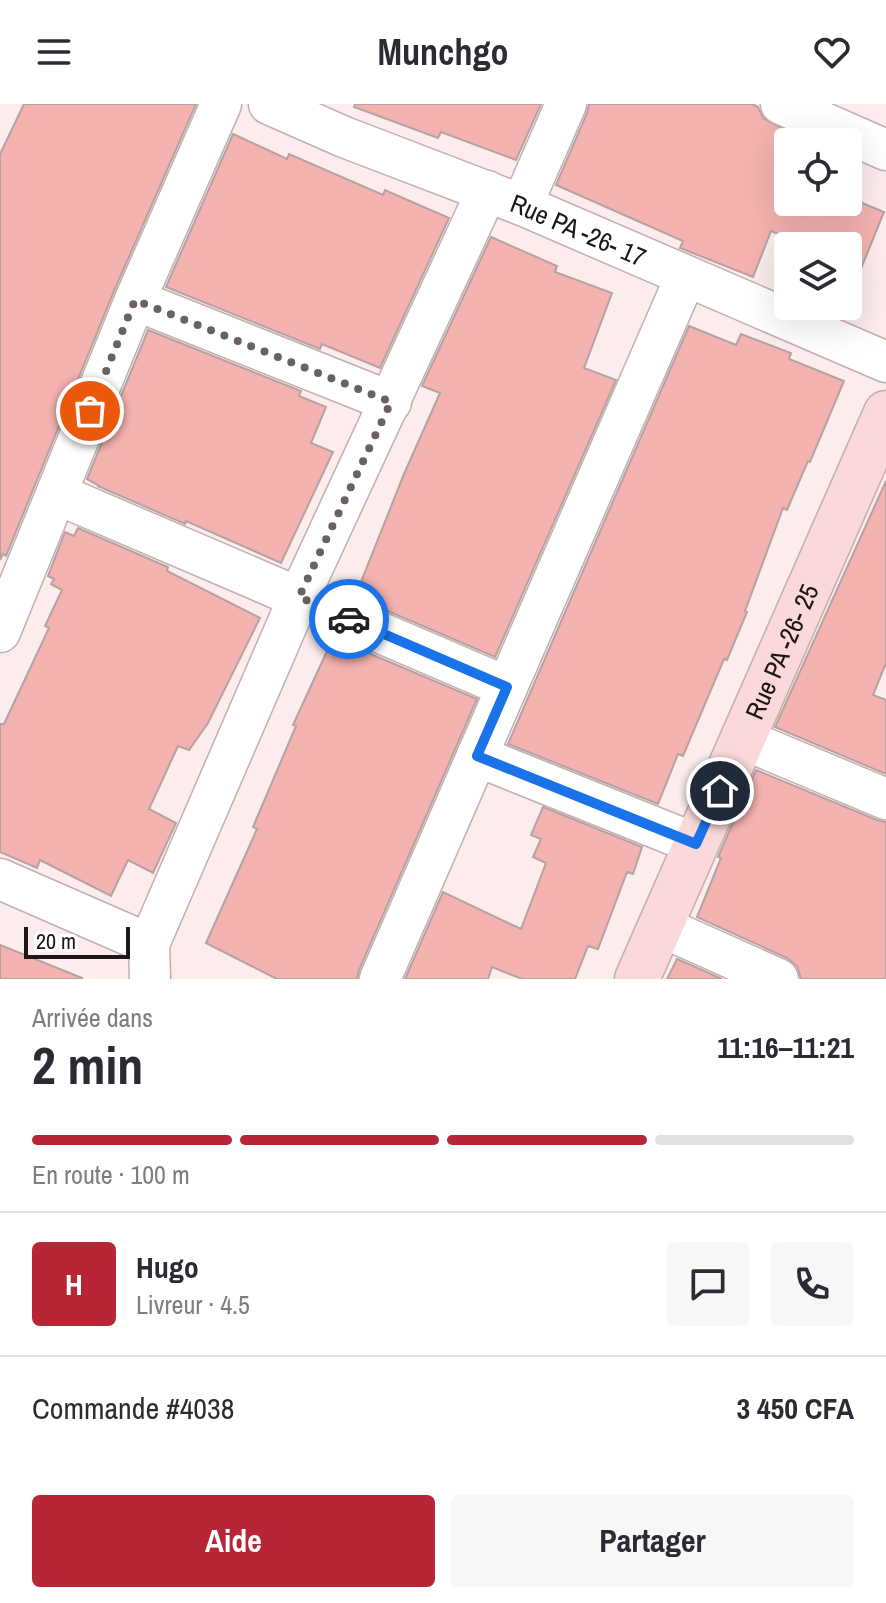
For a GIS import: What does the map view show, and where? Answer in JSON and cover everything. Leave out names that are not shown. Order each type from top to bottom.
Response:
[{"type":"street","points":[[0,632],[8,593],[57,494],[135,300],[221,104]]},
{"type":"street","name":"Rue PA -26- 17","points":[[269,104],[351,120],[504,198],[886,362]]},
{"type":"street","points":[[0,879],[149,962],[299,597],[391,402],[504,198],[566,104]]},
{"type":"street","points":[[781,104],[886,150]]},
{"type":"street","points":[[380,979],[686,276]]},
{"type":"street","points":[[135,300],[391,402]]},
{"type":"street","name":"Rue PA -26- 25","points":[[637,979],[886,413]]},
{"type":"street","points":[[57,494],[507,687]]},
{"type":"street","points":[[743,739],[886,799]]},
{"type":"street","points":[[477,756],[696,844]]},
{"type":"street","points":[[660,926],[778,979]]},
{"type":"building","points":[[24,104],[196,104],[114,291],[6,556],[3,554],[0,560],[0,154]]},
{"type":"building","points":[[355,104],[541,104],[516,160],[441,132],[438,138],[354,107]]},
{"type":"building","points":[[589,104],[752,104],[758,107],[763,118],[781,128],[774,128],[774,216],[862,216],[862,203],[884,212],[862,266],[862,232],[771,231],[753,277],[680,248],[683,241],[556,185]]},
{"type":"building","points":[[233,134],[287,159],[289,154],[383,195],[385,190],[449,218],[380,368],[322,344],[320,349],[166,287]]},
{"type":"building","points":[[491,237],[557,266],[555,272],[612,293],[584,368],[616,380],[495,657],[355,597],[440,393],[422,386]]},
{"type":"building","points":[[689,326],[736,345],[741,334],[791,353],[789,359],[844,381],[787,510],[783,508],[727,660],[724,659],[683,756],[678,754],[658,804],[508,744]]},
{"type":"building","points":[[148,330],[301,391],[299,396],[326,407],[311,443],[333,452],[281,563],[87,479]]},
{"type":"building","points":[[886,481],[886,663],[873,695],[886,700],[886,774],[775,727]]},
{"type":"building","points":[[78,528],[168,567],[167,571],[260,618],[208,723],[189,750],[178,746],[149,809],[176,823],[153,873],[128,860],[111,896],[40,860],[37,868],[0,852],[0,724],[4,724],[49,628],[45,626],[62,590],[51,584],[54,579],[48,576],[65,532],[74,536]]},
{"type":"building","points":[[333,638],[477,699],[357,979],[277,979],[206,943],[257,829],[253,827],[296,726],[293,725]]},
{"type":"building","points":[[756,770],[886,822],[886,979],[801,979],[797,966],[787,958],[697,917],[721,858],[718,857]]},
{"type":"building","points":[[543,807],[642,847],[633,874],[627,872],[598,949],[588,946],[575,979],[522,979],[492,967],[488,979],[405,979],[443,892],[521,929],[546,863],[533,857],[541,839],[531,835]]},
{"type":"building","points":[[0,945],[82,978],[82,979],[0,979]]},
{"type":"building","points":[[677,959],[722,979],[667,979]]},
{"type":"way so far","points":[[90,411],[135,300],[391,402],[299,597],[349,619]]},
{"type":"route","points":[[349,619],[507,687],[477,756],[696,844],[720,791]]}]
